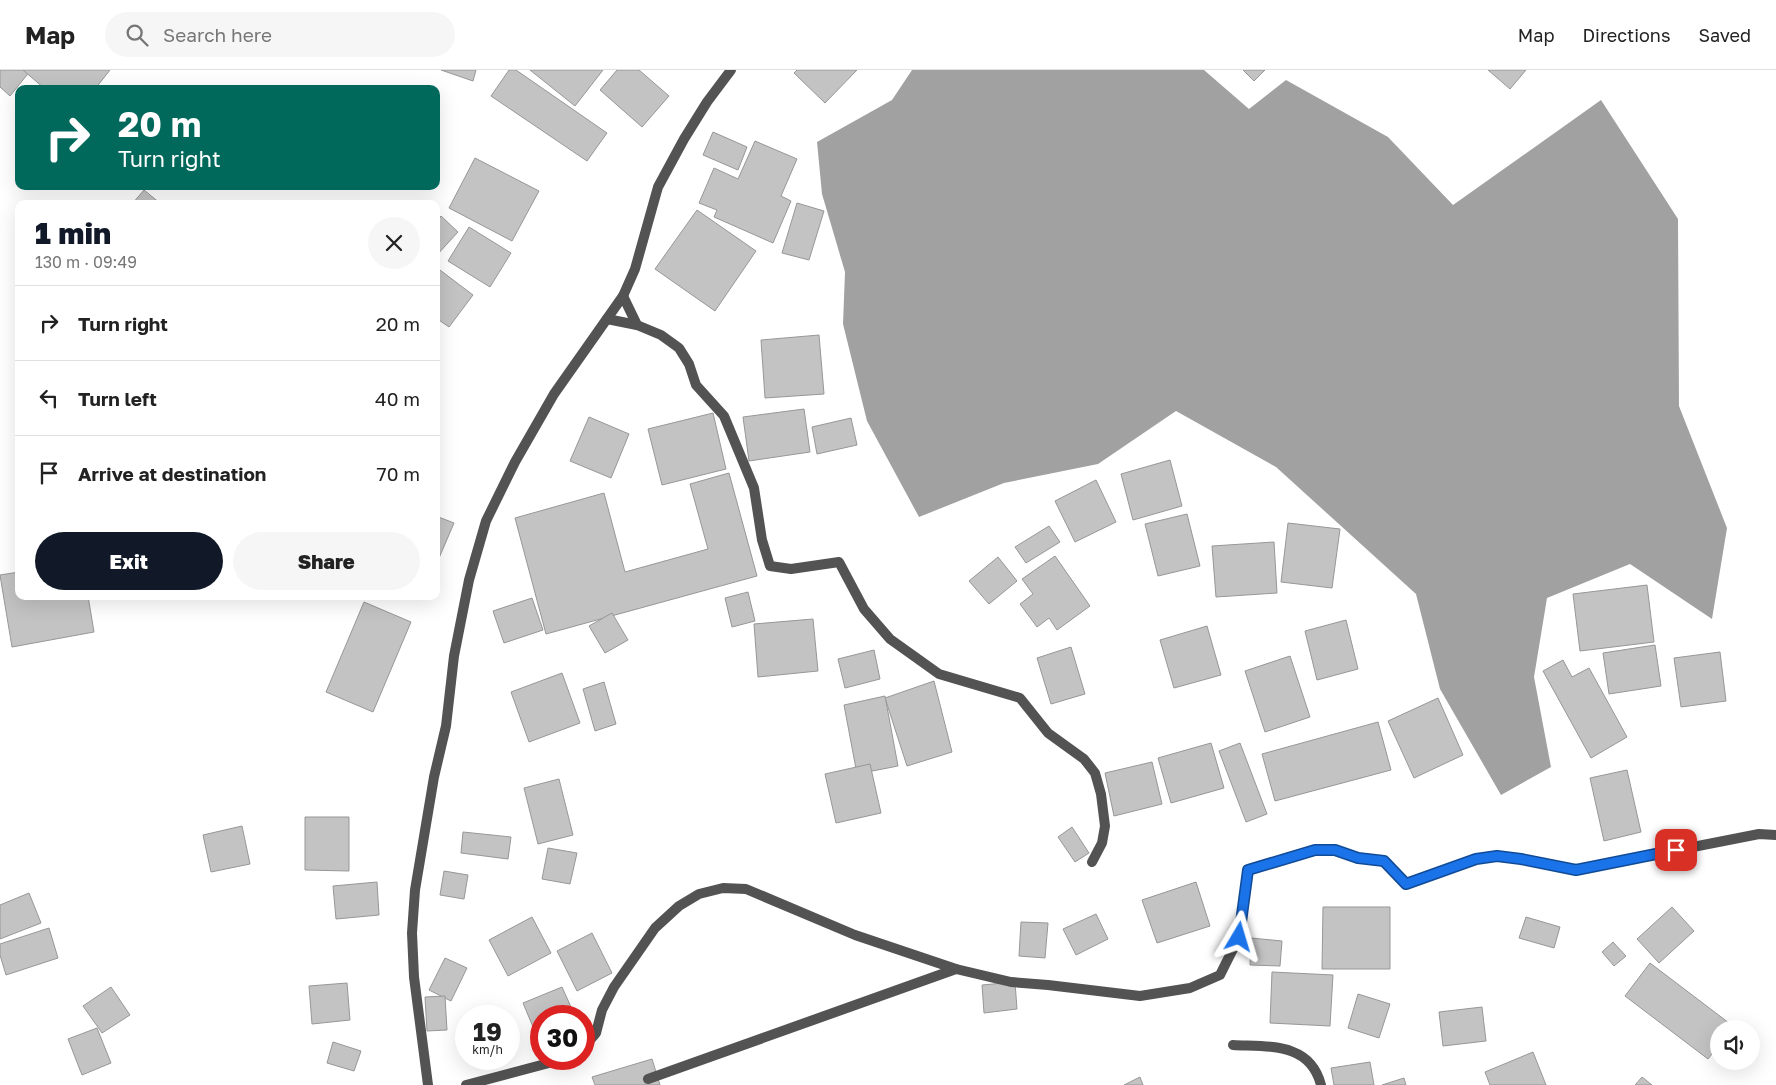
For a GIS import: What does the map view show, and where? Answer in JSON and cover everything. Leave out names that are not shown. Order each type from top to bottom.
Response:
[{"type":"street","points":[[428,1085],[414,977],[412,933],[415,890],[434,777],[446,726],[454,656],[469,580],[486,521],[515,462],[554,394],[622,296],[635,268],[658,187],[693,124],[731,70]]},
{"type":"street","points":[[622,296],[637,325]]},
{"type":"street","points":[[607,320],[637,325],[661,335],[679,348],[689,364],[696,385],[724,416],[754,488],[762,540],[770,566],[792,569],[839,562],[864,609],[890,639],[938,674],[1020,698],[1048,733],[1084,758],[1094,773],[1101,794],[1105,826],[1102,843],[1092,862]]},
{"type":"street","points":[[595,1034],[602,1010],[614,987],[655,928],[679,906],[698,894],[724,888],[746,889],[855,935],[956,970],[1011,982],[1048,984],[1140,996],[1190,988],[1220,975],[1239,937],[1248,870],[1315,850],[1335,850],[1358,858],[1384,861],[1406,884],[1476,859],[1497,856],[1576,870],[1759,834],[1776,835]]},
{"type":"street","points":[[648,1079],[956,970]]},
{"type":"street","points":[[1233,1045],[1275,1048],[1303,1056],[1314,1066],[1321,1085]]},
{"type":"street","points":[[466,1085],[530,1068]]},
{"type":"shaded area","points":[[912,70],[1204,70],[1249,109],[1286,80],[1388,137],[1453,205],[1601,100],[1678,219],[1679,406],[1727,528],[1712,619],[1630,564],[1547,598],[1534,677],[1551,767],[1501,795],[1440,689],[1416,594],[1276,467],[1176,411],[1098,464],[1004,483],[919,517],[867,421],[843,324],[845,272],[822,194],[817,142],[892,100]]},
{"type":"building","points":[[0,70],[31,70],[19,85],[15,85],[15,90],[10,96],[0,87]]},
{"type":"building","points":[[23,70],[110,70],[98,85],[40,85]]},
{"type":"building","points":[[441,70],[476,70],[473,81]]},
{"type":"building","points":[[509,70],[516,70],[607,133],[587,161],[491,96]]},
{"type":"building","points":[[530,70],[603,70],[575,106]]},
{"type":"building","points":[[617,70],[639,70],[669,96],[642,127],[600,90]]},
{"type":"building","points":[[797,70],[857,70],[825,103],[794,73]]},
{"type":"building","points":[[1243,70],[1265,70],[1254,81]]},
{"type":"building","points":[[1488,70],[1526,70],[1510,89]]},
{"type":"building","points":[[713,132],[747,147],[738,170],[703,155]]},
{"type":"building","points":[[755,141],[797,159],[781,196],[791,201],[773,243],[714,217],[717,210],[699,203],[714,168],[738,179]]},
{"type":"building","points":[[475,158],[539,191],[512,241],[449,208]]},
{"type":"building","points":[[144,190],[156,200],[135,200]]},
{"type":"building","points":[[797,203],[824,211],[809,260],[782,253]]},
{"type":"building","points":[[697,210],[756,251],[715,311],[655,269]]},
{"type":"building","points":[[441,216],[458,232],[440,252]]},
{"type":"building","points":[[469,227],[511,253],[490,287],[448,261]]},
{"type":"building","points":[[440,270],[473,295],[449,327],[440,321]]},
{"type":"building","points":[[819,335],[824,394],[765,398],[761,340]]},
{"type":"building","points":[[804,409],[810,452],[749,461],[743,417]]},
{"type":"building","points":[[713,413],[726,469],[662,485],[648,429]]},
{"type":"building","points":[[589,417],[629,434],[611,478],[570,461]]},
{"type":"building","points":[[851,418],[857,445],[817,454],[812,427]]},
{"type":"building","points":[[1170,460],[1182,506],[1133,520],[1121,474]]},
{"type":"building","points":[[729,473],[757,576],[546,634],[515,518],[604,493],[625,572],[708,549],[690,484]]},
{"type":"building","points":[[1096,480],[1116,522],[1075,542],[1055,501]]},
{"type":"building","points":[[1187,514],[1200,566],[1158,576],[1145,524]]},
{"type":"building","points":[[440,518],[454,523],[440,556]]},
{"type":"building","points":[[1288,523],[1340,529],[1332,588],[1281,582]]},
{"type":"building","points":[[1049,526],[1060,542],[1026,563],[1015,547]]},
{"type":"building","points":[[1274,542],[1277,593],[1216,597],[1212,546]]},
{"type":"building","points":[[1055,556],[1090,606],[1057,630],[1049,618],[1037,627],[1020,604],[1033,594],[1022,579]]},
{"type":"building","points":[[998,557],[1017,581],[989,604],[969,581]]},
{"type":"building","points":[[15,573],[15,600],[89,600],[94,632],[12,647],[0,575]]},
{"type":"building","points":[[1647,585],[1654,642],[1580,651],[1573,594]]},
{"type":"building","points":[[748,592],[755,621],[732,627],[725,598]]},
{"type":"building","points":[[532,598],[543,630],[504,643],[493,611]]},
{"type":"building","points":[[364,602],[411,622],[373,712],[326,692]]},
{"type":"building","points":[[612,613],[628,640],[605,653],[589,626]]},
{"type":"building","points":[[813,619],[818,671],[758,677],[754,624]]},
{"type":"building","points":[[1346,620],[1358,669],[1317,680],[1305,631]]},
{"type":"building","points":[[1207,626],[1221,675],[1174,688],[1160,640]]},
{"type":"building","points":[[1655,645],[1661,686],[1609,694],[1603,653]]},
{"type":"building","points":[[1071,647],[1085,694],[1051,704],[1037,658]]},
{"type":"building","points":[[874,650],[880,679],[845,688],[838,659]]},
{"type":"building","points":[[1720,652],[1726,701],[1681,707],[1674,658]]},
{"type":"building","points":[[1290,656],[1310,717],[1265,732],[1245,671]]},
{"type":"building","points":[[1563,660],[1572,677],[1589,668],[1627,737],[1591,758],[1543,671]]},
{"type":"building","points":[[562,673],[580,723],[529,742],[511,692]]},
{"type":"building","points":[[934,681],[952,752],[907,766],[885,698]]},
{"type":"building","points":[[604,682],[616,724],[595,731],[583,689]]},
{"type":"building","points":[[885,696],[898,766],[857,774],[844,705]]},
{"type":"building","points":[[1438,698],[1463,755],[1414,778],[1388,721]]},
{"type":"building","points":[[1378,722],[1391,770],[1275,801],[1262,754]]},
{"type":"building","points":[[1211,743],[1224,788],[1171,803],[1158,758]]},
{"type":"building","points":[[1240,743],[1267,814],[1246,822],[1219,751]]},
{"type":"building","points":[[1152,762],[1162,804],[1114,816],[1105,773]]},
{"type":"building","points":[[870,764],[881,813],[836,823],[825,774]]},
{"type":"building","points":[[1627,770],[1641,832],[1604,841],[1590,778]]},
{"type":"building","points":[[559,779],[573,835],[538,844],[524,788]]},
{"type":"building","points":[[305,817],[349,817],[349,871],[305,870]]},
{"type":"building","points":[[242,826],[250,864],[211,872],[203,835]]},
{"type":"building","points":[[1072,827],[1089,853],[1075,862],[1058,837]]},
{"type":"building","points":[[463,832],[511,837],[508,859],[461,853]]},
{"type":"building","points":[[548,848],[577,853],[570,884],[542,879]]},
{"type":"building","points":[[444,871],[468,875],[464,899],[440,895]]},
{"type":"building","points":[[377,882],[379,915],[336,919],[333,886]]},
{"type":"building","points":[[1196,882],[1210,926],[1157,943],[1142,900]]},
{"type":"building","points":[[29,893],[41,923],[0,939],[0,905]]},
{"type":"building","points":[[1323,907],[1390,907],[1390,969],[1322,969]]},
{"type":"building","points":[[1672,907],[1694,931],[1659,963],[1637,939]]},
{"type":"building","points":[[1096,914],[1108,939],[1076,955],[1063,929]]},
{"type":"building","points":[[532,917],[551,953],[508,976],[489,940]]},
{"type":"building","points":[[1526,917],[1560,927],[1554,948],[1519,938]]},
{"type":"building","points":[[1021,922],[1048,923],[1045,958],[1019,956]]},
{"type":"building","points":[[49,928],[58,958],[6,975],[0,955],[0,944]]},
{"type":"building","points":[[592,933],[612,973],[577,991],[557,951]]},
{"type":"building","points":[[1251,938],[1282,941],[1280,966],[1250,965]]},
{"type":"building","points":[[1613,942],[1626,956],[1614,966],[1602,952]]},
{"type":"building","points":[[445,958],[467,968],[451,1001],[429,990]]},
{"type":"building","points":[[1650,963],[1725,1020],[1710,1020],[1710,1056],[1708,1059],[1625,996]]},
{"type":"building","points":[[1272,972],[1333,975],[1330,1026],[1270,1023]]},
{"type":"building","points":[[1015,982],[1017,1009],[984,1013],[982,985]]},
{"type":"building","points":[[347,983],[350,1020],[312,1024],[309,986]]},
{"type":"building","points":[[111,987],[130,1015],[102,1033],[83,1006]]},
{"type":"building","points":[[562,987],[570,1005],[530,1005],[530,1020],[523,1003]]},
{"type":"building","points":[[1358,994],[1390,1004],[1379,1038],[1348,1028]]},
{"type":"building","points":[[445,996],[447,1030],[427,1031],[425,997]]},
{"type":"building","points":[[1482,1007],[1486,1041],[1443,1046],[1439,1012]]},
{"type":"building","points":[[97,1028],[111,1063],[82,1075],[68,1039]]},
{"type":"building","points":[[333,1042],[361,1051],[354,1071],[327,1063]]},
{"type":"building","points":[[1533,1052],[1546,1085],[1490,1085],[1485,1072]]},
{"type":"building","points":[[652,1059],[660,1085],[595,1085],[592,1077]]},
{"type":"building","points":[[1370,1062],[1374,1085],[1334,1085],[1331,1068]]},
{"type":"building","points":[[1140,1077],[1143,1085],[1124,1085]]},
{"type":"building","points":[[1642,1077],[1652,1085],[1635,1085]]},
{"type":"building","points":[[1404,1078],[1406,1085],[1382,1085]]},
{"type":"route","points":[[1239,937],[1248,870],[1315,850],[1335,850],[1358,858],[1384,861],[1406,884],[1476,859],[1497,856],[1576,870],[1676,850]]}]
